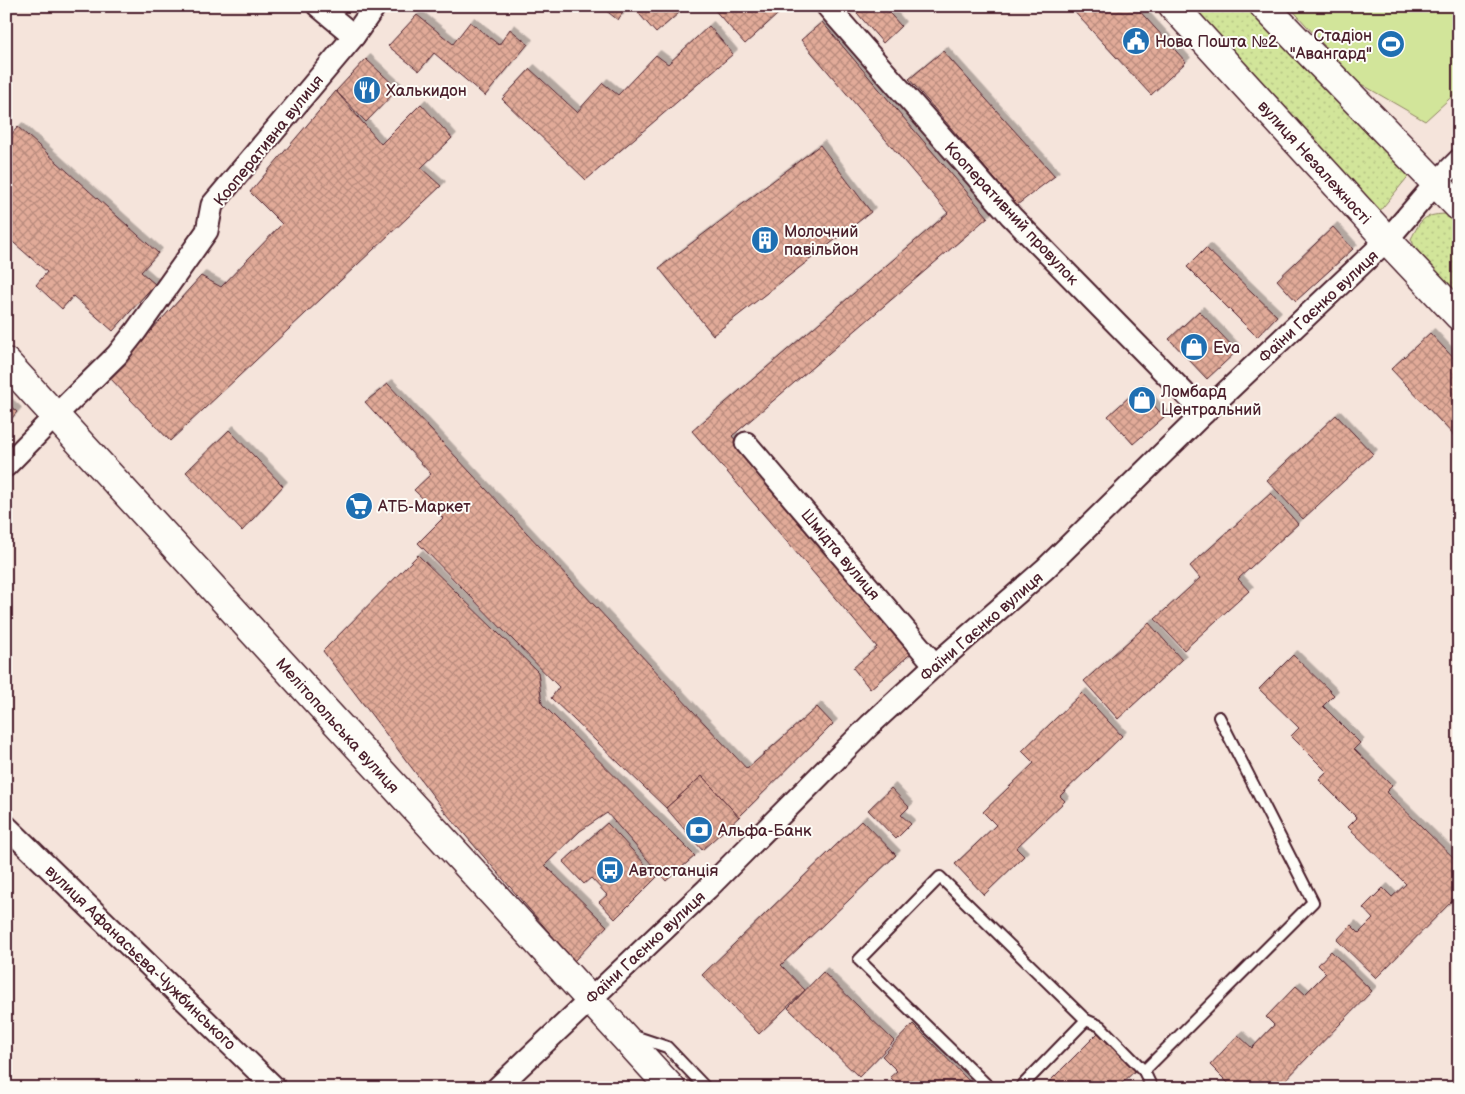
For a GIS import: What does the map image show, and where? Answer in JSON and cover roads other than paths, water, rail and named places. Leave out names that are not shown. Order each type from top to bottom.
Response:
[{"type":"main road","name":"вулиця Незалежності","points":[[1173,6],[1459,316]]},
{"type":"main road","points":[[1264,6],[1459,207]]},
{"type":"main road","name":"Мелітопольська вулиця","points":[[6,362],[671,1088]]},
{"type":"street","points":[[318,6],[354,36]]},
{"type":"street","name":"Кооперативна вулиця","points":[[6,466],[117,355],[207,231],[212,206],[354,36],[374,6]]},
{"type":"street","name":"Кооперативний провулок","points":[[827,6],[1011,216],[1204,413]]},
{"type":"street","name":"Фаїни Гаєнко вулиця","points":[[497,1088],[707,889],[870,725],[935,665],[1045,570],[1204,413],[1387,240],[1436,183],[1459,160]]},
{"type":"street","name":"Шмідта вулиця","points":[[746,443],[935,665]]},
{"type":"street","name":"вулиця Афанасьєва-Чужбинського","points":[[6,826],[276,1088]]},
{"type":"lane","points":[[1144,1071],[1313,902],[1219,717]]},
{"type":"lane","points":[[990,1088],[859,960],[940,877],[1086,1020],[1100,1026],[1144,1071],[1152,1088]]},
{"type":"lane","points":[[1020,1088],[1086,1020]]},
{"type":"lane","points":[[618,1030],[668,1047],[706,1088]]},
{"type":"place","name":"Нова Пошта №2","points":[[1136,41]]},
{"type":"place","name":"Стадіон \"Авангард\"","points":[[1391,44]]},
{"type":"place","name":"Халькидон","points":[[367,90]]},
{"type":"place","name":"Молочний павільйон","points":[[765,240]]},
{"type":"place","name":"Eva","points":[[1194,347]]},
{"type":"place","name":"Ломбард Центральний","points":[[1142,400]]},
{"type":"place","name":"АТБ-Маркет","points":[[359,506]]},
{"type":"place","name":"Альфа-Банк","points":[[699,830]]},
{"type":"place","name":"Автостанція","points":[[610,870]]}]
